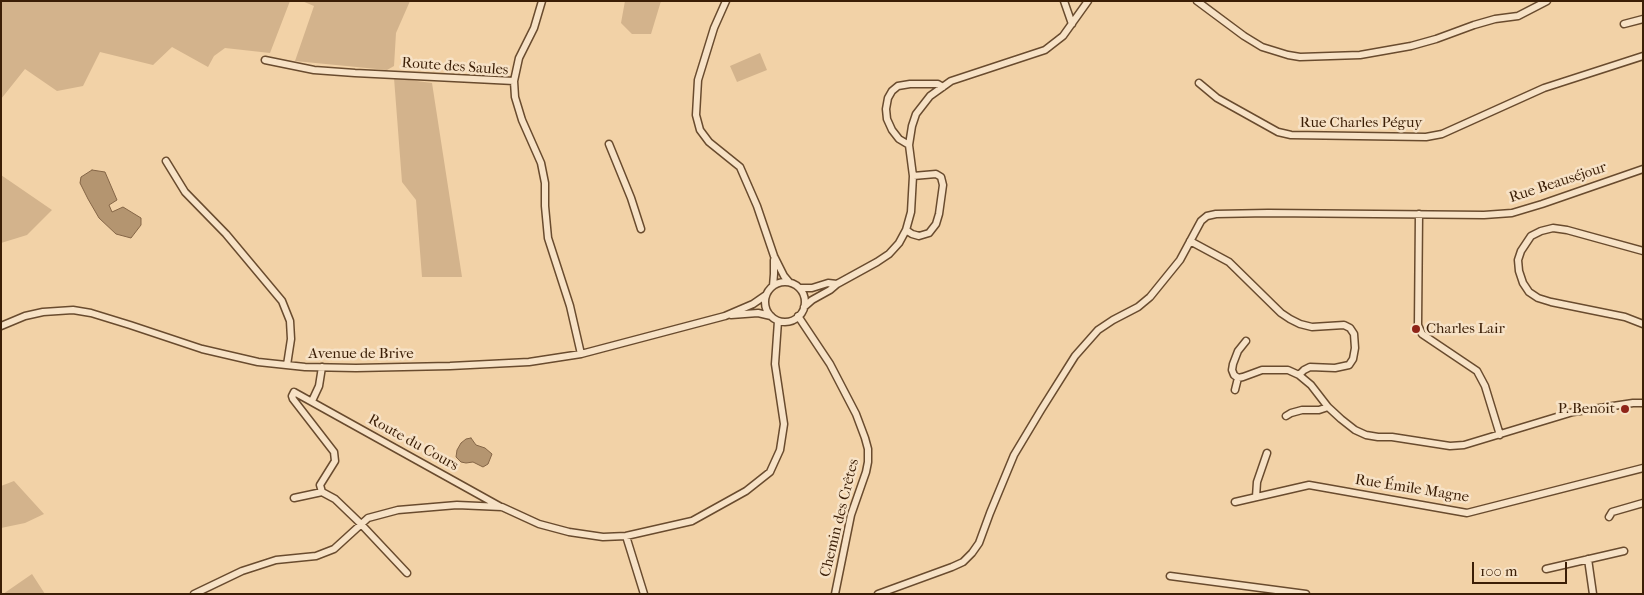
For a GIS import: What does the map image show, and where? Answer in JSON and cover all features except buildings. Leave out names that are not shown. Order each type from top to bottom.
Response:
[{"type":"street","points":[[514,81],[519,58],[534,28],[542,1]]},
{"type":"street","points":[[726,1],[714,28],[698,80],[696,115],[700,130],[710,142],[740,167],[757,206],[774,256],[789,282],[800,288],[837,284]]},
{"type":"street","points":[[1064,1],[1072,24]]},
{"type":"street","points":[[766,295],[766,310],[771,316],[778,321],[792,320],[812,300],[888,254],[899,243],[906,230],[911,212],[913,176],[908,145],[916,114],[930,96],[951,81],[1045,50],[1063,36],[1088,1]]},
{"type":"street","points":[[1197,1],[1262,47],[1300,57],[1360,55],[1411,46],[1495,19],[1518,16],[1547,1]]},
{"type":"street","points":[[1624,24],[1643,19]]},
{"type":"street","name":"Rue Charles Péguy","points":[[1199,83],[1216,98],[1278,132],[1312,137],[1426,137],[1442,134],[1544,88],[1643,56]]},
{"type":"street","name":"Route des Saules","points":[[265,60],[322,70],[514,81],[515,97],[522,120],[541,163],[546,183],[544,206],[548,238],[570,306],[581,354]]},
{"type":"street","points":[[908,145],[899,139],[887,119],[886,108],[892,90],[898,86],[910,84],[938,84],[943,87]]},
{"type":"street","points":[[609,144],[631,198],[641,229]]},
{"type":"street","points":[[166,161],[185,192],[226,234],[282,301],[290,321],[291,339],[287,365]]},
{"type":"street","name":"Rue Beauséjour","points":[[878,594],[952,567],[962,562],[972,553],[979,543],[1014,456],[1075,356],[1098,330],[1138,307],[1150,297],[1180,260],[1201,221],[1207,216],[1216,214],[1268,213],[1484,215],[1512,212],[1542,204],[1643,169]]},
{"type":"street","points":[[906,230],[919,236],[929,233],[936,224],[939,214],[943,185],[941,177],[936,174],[913,176]]},
{"type":"street","points":[[1420,214],[1418,325],[1422,334],[1477,371],[1485,386],[1500,435]]},
{"type":"street","points":[[1643,251],[1567,230],[1553,228],[1531,236],[1525,243],[1518,260],[1519,271],[1526,287],[1538,298],[1625,317],[1643,324]]},
{"type":"street","points":[[1190,241],[1229,262],[1281,313],[1290,319],[1312,327],[1344,325],[1350,328],[1354,334],[1355,348],[1353,359],[1348,365],[1335,368],[1310,367],[1299,375]]},
{"type":"street","points":[[773,286],[774,256]]},
{"type":"street","points":[[725,316],[753,304],[780,282],[789,282]]},
{"type":"street","points":[[800,288],[804,297],[804,307]]},
{"type":"street","name":"Avenue de Brive","points":[[1,326],[26,316],[43,312],[73,310],[91,313],[202,349],[258,362],[322,367],[396,368],[528,362],[581,354],[725,316]]},
{"type":"street","points":[[725,316],[758,313],[771,316]]},
{"type":"street","name":"Chemin des Crêtes","points":[[798,316],[830,364],[856,414],[868,449],[866,472],[851,515],[834,594]]},
{"type":"street","name":"Route du Cours","points":[[322,492],[320,485],[335,461],[334,452],[293,399],[292,394],[296,392],[502,508],[539,524],[569,532],[602,537],[626,536],[692,521],[746,491],[770,472],[780,450],[784,424],[775,364],[778,321]]},
{"type":"street","points":[[1238,378],[1232,370],[1233,364],[1238,351],[1246,341]]},
{"type":"street","points":[[312,401],[319,386],[322,367]]},
{"type":"street","points":[[1238,378],[1262,370],[1288,370],[1299,375],[1311,385],[1328,407],[1355,430],[1372,436],[1392,437],[1450,446],[1464,445],[1573,412],[1643,403]]},
{"type":"street","points":[[1235,390],[1238,378]]},
{"type":"street","points":[[1286,416],[1302,410],[1319,410],[1328,407]]},
{"type":"street","points":[[1256,497],[1257,482],[1267,453]]},
{"type":"street","name":"Rue Émile Magne","points":[[1235,502],[1309,485],[1467,513],[1643,468]]},
{"type":"street","points":[[294,498],[322,492],[335,499],[407,573]]},
{"type":"street","points":[[1609,517],[1612,512],[1643,503]]},
{"type":"street","name":"Route du Cours","points":[[360,523],[368,518],[398,510],[456,505],[502,508]]},
{"type":"street","points":[[194,594],[242,571],[276,560],[316,556],[334,549],[360,523]]},
{"type":"street","points":[[626,536],[644,594]]},
{"type":"street","points":[[1546,569],[1624,551]]},
{"type":"street","points":[[1588,559],[1593,594]]},
{"type":"street","points":[[1170,576],[1306,594]]},
{"type":"shaded area","points":[[1,1],[290,1],[270,53],[225,48],[214,56],[208,67],[172,47],[153,65],[100,52],[83,86],[57,91],[25,69],[1,99]]},
{"type":"shaded area","points":[[302,1],[410,1],[396,33],[394,66],[387,70],[295,61],[314,6]]},
{"type":"shaded area","points":[[625,1],[661,1],[651,34],[632,34],[621,23]]},
{"type":"shaded area","points":[[760,53],[767,70],[737,82],[730,66]]},
{"type":"shaded area","points":[[394,78],[432,83],[462,277],[422,277],[416,200],[402,182]]},
{"type":"shaded area","points":[[92,170],[105,172],[117,200],[109,205],[112,212],[123,207],[141,218],[141,225],[131,238],[116,234],[99,218],[88,199],[80,183],[81,177]]},
{"type":"shaded area","points":[[1,175],[52,210],[27,235],[1,243]]},
{"type":"shaded area","points":[[471,438],[476,445],[485,448],[492,454],[488,464],[483,467],[473,462],[461,462],[456,457],[461,443]]},
{"type":"shaded area","points":[[14,481],[44,514],[25,523],[1,528],[1,486]]},
{"type":"shaded area","points":[[32,574],[45,594],[3,594]]},
{"type":"place","name":"Charles Lair","points":[[1416,329]]},
{"type":"place","name":"P. Benoit","points":[[1625,409]]}]
